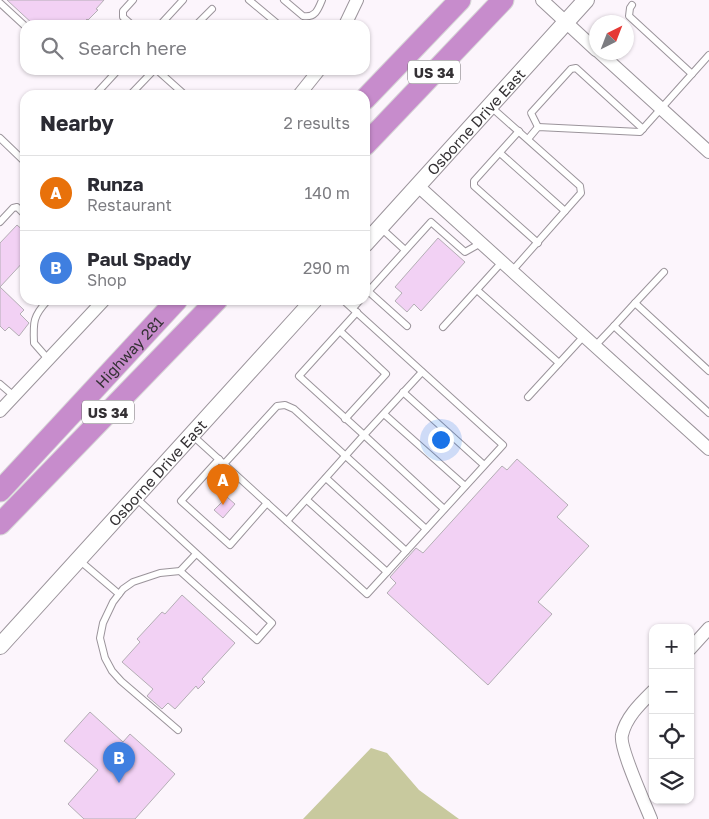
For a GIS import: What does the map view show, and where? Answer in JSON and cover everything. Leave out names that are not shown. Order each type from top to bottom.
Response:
[{"type":"highway","name":"US 34","points":[[370,93],[460,0]]},
{"type":"highway","name":"US 34","points":[[370,140],[503,0]]},
{"type":"highway","name":"Highway 281","points":[[0,491],[172,305]]},
{"type":"highway","name":"Highway 281","points":[[0,524],[212,305]]},
{"type":"street","points":[[347,20],[357,0]]},
{"type":"street","points":[[542,0],[589,43]]},
{"type":"street","name":"Osborne Drive East","points":[[370,238],[586,0]]},
{"type":"street","points":[[608,60],[709,152]]},
{"type":"street","points":[[303,90],[315,75]]},
{"type":"street","points":[[418,186],[707,445]]},
{"type":"street","points":[[0,411],[99,305]]},
{"type":"street","name":"Osborne Drive East","points":[[0,646],[309,305]]},
{"type":"street","points":[[694,645],[709,628]]},
{"type":"street","points":[[649,696],[628,721],[621,736],[651,819]]},
{"type":"lane","points":[[126,20],[123,17],[123,11],[133,0]]},
{"type":"lane","points":[[165,20],[184,0]]},
{"type":"lane","points":[[250,0],[272,20]]},
{"type":"lane","points":[[284,0],[306,17],[313,15],[318,10],[322,0]]},
{"type":"lane","points":[[0,3],[20,21]]},
{"type":"lane","points":[[632,5],[629,16],[692,74]]},
{"type":"lane","points":[[201,20],[212,9]]},
{"type":"lane","points":[[538,127],[640,132],[709,55]]},
{"type":"lane","points":[[538,127],[530,113],[571,69],[576,68],[643,129]]},
{"type":"lane","points":[[100,90],[113,75]]},
{"type":"lane","points":[[135,90],[151,75]]},
{"type":"lane","points":[[162,75],[179,90]]},
{"type":"lane","points":[[443,327],[477,290],[538,242],[581,193],[580,186],[490,106]]},
{"type":"lane","points":[[528,139],[538,127]]},
{"type":"lane","points":[[519,131],[474,181],[474,186],[538,242]]},
{"type":"lane","points":[[0,138],[20,157]]},
{"type":"lane","points":[[500,153],[565,211]]},
{"type":"lane","points":[[0,222],[13,208],[20,211]]},
{"type":"lane","points":[[370,290],[431,222],[465,252],[482,243]]},
{"type":"lane","points":[[380,227],[406,250]]},
{"type":"lane","points":[[595,346],[664,272]]},
{"type":"lane","points":[[477,290],[559,363]]},
{"type":"lane","points":[[370,295],[407,326]]},
{"type":"lane","points":[[635,303],[709,371]]},
{"type":"lane","points":[[43,305],[37,312],[34,343],[48,360]]},
{"type":"lane","points":[[192,435],[367,594],[502,445],[349,305]]},
{"type":"lane","points":[[358,305],[340,331],[299,376],[444,509]]},
{"type":"lane","points":[[614,326],[709,413]]},
{"type":"lane","points":[[340,331],[386,374],[346,419]]},
{"type":"lane","points":[[528,397],[584,336]]},
{"type":"lane","points":[[288,522],[422,372]]},
{"type":"lane","points":[[0,384],[14,396]]},
{"type":"lane","points":[[403,392],[484,465]]},
{"type":"lane","points":[[267,503],[230,545],[181,501],[277,406],[285,405],[294,409],[426,529]]},
{"type":"lane","points":[[384,414],[465,486]]},
{"type":"lane","points":[[326,478],[406,550]]},
{"type":"lane","points":[[135,498],[272,623],[256,640],[180,571]]},
{"type":"lane","points":[[307,500],[387,572]]},
{"type":"lane","points":[[178,730],[112,671],[105,658],[100,638],[113,602],[123,589],[133,582],[160,574],[180,571],[196,554]]},
{"type":"lane","points":[[78,560],[119,594]]},
{"type":"shaded area","points":[[371,748],[387,753],[419,790],[459,819],[303,819]]},
{"type":"building","points":[[7,0],[104,0],[96,9],[98,10],[88,20],[29,20]]},
{"type":"building","points":[[17,225],[20,228],[20,265],[0,287],[0,243]]},
{"type":"building","points":[[438,238],[465,262],[421,311],[414,304],[407,312],[395,301],[402,293],[395,287]]},
{"type":"building","points":[[0,287],[24,310],[20,314],[29,323],[19,336],[9,327],[5,331],[0,326]]},
{"type":"building","points":[[517,459],[568,505],[557,517],[589,546],[538,602],[552,614],[488,685],[387,593],[396,583],[390,577],[416,548],[423,553],[502,466],[507,470]]},
{"type":"building","points":[[227,497],[235,504],[223,518],[214,510]]},
{"type":"building","points":[[182,595],[235,643],[202,679],[205,682],[198,689],[196,686],[175,709],[168,703],[162,709],[147,696],[153,689],[122,662],[140,642],[137,639],[162,612],[165,614]]},
{"type":"building","points":[[90,712],[123,742],[130,734],[175,774],[135,819],[84,819],[68,804],[98,770],[64,741]]},
{"type":"place","name":"Runza","points":[[223,505]]},
{"type":"place","name":"Paul Spady","points":[[119,783]]}]
